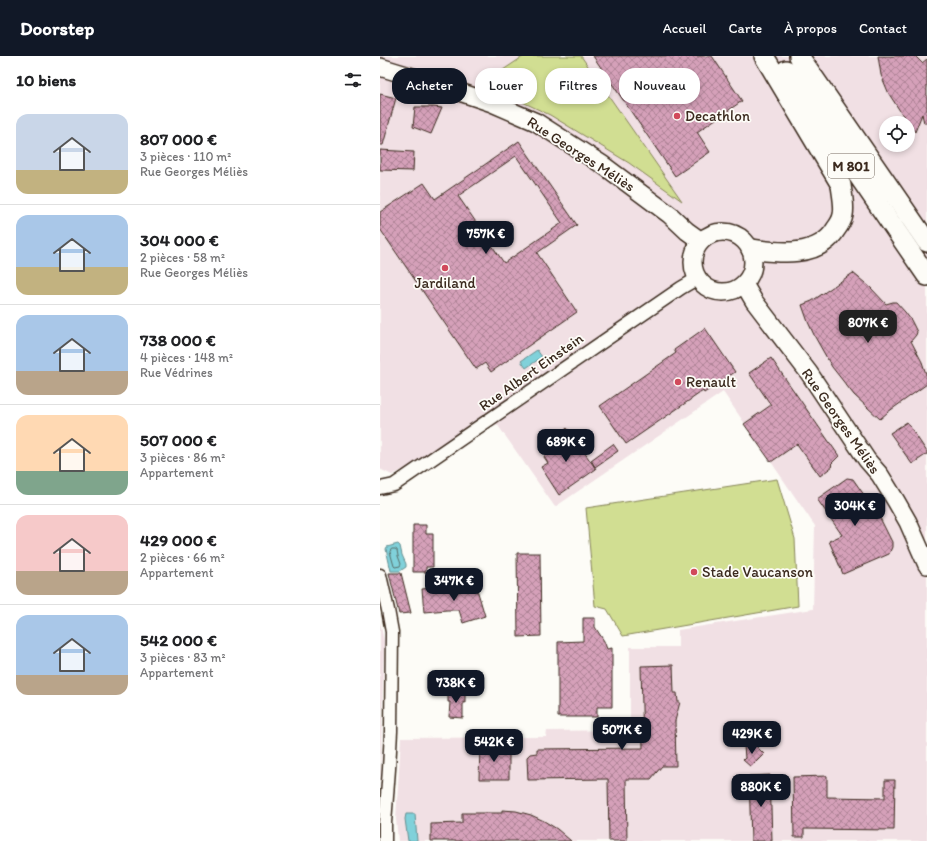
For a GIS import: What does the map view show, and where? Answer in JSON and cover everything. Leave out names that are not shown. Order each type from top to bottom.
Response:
[{"type":"main road","points":[[751,249],[771,252],[804,251],[817,246],[833,234],[841,221],[843,214],[841,184],[764,56]]},
{"type":"main road","name":"M 801","points":[[776,56],[927,276]]},
{"type":"main road","name":"M 801","points":[[799,56],[927,242]]},
{"type":"street","name":"Rue Georges Méliès","points":[[380,68],[439,84],[486,101],[536,122],[603,165],[670,215],[687,231],[701,241]]},
{"type":"street","points":[[725,231],[737,235],[745,241],[751,249],[754,263],[749,278],[744,284],[732,291],[719,292],[707,288],[698,278],[694,269],[693,259],[696,249],[701,241],[712,234],[725,231]]},
{"type":"street","name":"Rue Albert Einstein","points":[[380,488],[394,485],[681,288],[698,278]]},
{"type":"street","name":"Rue Georges Méliès","points":[[744,284],[754,301],[809,374],[867,460],[880,475],[908,522],[927,565]]},
{"type":"street","points":[[380,574],[392,632],[390,769],[385,841]]},
{"type":"shaded area","points":[[380,56],[927,56],[927,841],[398,841],[396,819],[401,738],[546,737],[547,731],[630,730],[630,647],[678,647],[678,630],[813,609],[815,526],[723,392],[555,507],[497,424],[392,475],[380,469]]},
{"type":"shaded area","points":[[380,622],[384,641],[380,794]]},
{"type":"green space","points":[[524,56],[581,56],[589,68],[545,68],[545,104],[611,104],[611,99],[682,201],[629,163],[550,115],[526,104],[537,104],[537,68],[506,68]]},
{"type":"green space","name":"Stade Vaucanson","points":[[777,479],[795,539],[798,606],[623,636],[607,609],[595,606],[586,508]]},
{"type":"water","points":[[537,350],[542,357],[526,368],[521,361]]},
{"type":"water","points":[[398,544],[400,546],[406,567],[400,571],[391,571],[386,549],[387,547]]},
{"type":"water","points":[[406,814],[415,814],[417,841],[408,841],[405,819]]},
{"type":"building","name":"Decathlon","points":[[593,56],[712,56],[742,101],[697,132],[710,152],[675,176],[626,104],[700,104],[700,68],[619,68],[619,94],[611,82],[611,68],[601,68]]},
{"type":"building","points":[[878,56],[915,56],[922,63],[927,59],[927,123],[924,123],[922,114],[915,132],[915,116],[903,116],[889,94],[881,75]]},
{"type":"building","points":[[380,94],[392,97],[392,104],[394,104],[383,145],[380,145]]},
{"type":"building","points":[[415,107],[442,108],[431,134],[413,127]]},
{"type":"building","name":"Jardiland","points":[[519,141],[577,225],[537,253],[577,312],[491,372],[485,363],[476,369],[380,229],[380,212],[424,183],[435,199]],"holes":[[[516,156],[562,223],[504,263],[458,196]]]},
{"type":"building","points":[[380,150],[414,152],[413,171],[380,170]]},
{"type":"building","points":[[853,273],[871,288],[886,304],[896,302],[911,320],[917,332],[911,341],[922,362],[927,377],[927,384],[880,419],[854,395],[832,367],[815,337],[802,305],[812,301]]},
{"type":"building","name":"Renault","points":[[705,328],[735,372],[704,393],[703,391],[626,444],[600,406],[676,353],[674,350]]},
{"type":"building","points":[[771,358],[839,456],[831,464],[833,466],[820,476],[797,444],[771,462],[744,424],[771,405],[749,373]]},
{"type":"building","points":[[907,422],[927,452],[927,454],[912,464],[890,433]]},
{"type":"building","points":[[567,428],[596,469],[559,495],[541,467],[548,463],[544,457],[550,446]]},
{"type":"building","points":[[613,444],[618,451],[595,467],[591,460]]},
{"type":"building","points":[[847,478],[853,479],[880,518],[892,542],[892,547],[889,554],[843,574],[829,541],[842,535],[817,499]]},
{"type":"building","points":[[413,525],[426,525],[426,534],[433,534],[433,567],[426,567],[426,572],[413,572]]},
{"type":"building","points":[[517,553],[540,553],[541,636],[518,637]]},
{"type":"building","points":[[389,573],[401,573],[411,613],[399,614]]},
{"type":"building","points":[[449,586],[452,593],[476,586],[485,616],[463,623],[459,610],[424,612],[422,589]]},
{"type":"building","points":[[583,618],[595,618],[595,627],[607,649],[612,648],[612,707],[597,707],[597,717],[558,717],[558,642],[583,641]]},
{"type":"building","points":[[673,665],[674,693],[677,693],[678,702],[680,702],[675,721],[676,766],[662,766],[651,779],[626,779],[627,841],[609,841],[608,779],[528,780],[527,757],[530,754],[537,753],[537,749],[643,748],[641,666]]},
{"type":"building","points":[[449,691],[463,691],[465,694],[465,703],[463,702],[463,718],[449,717]]},
{"type":"building","points":[[755,745],[764,754],[751,767],[743,760],[745,758],[744,746]]},
{"type":"building","points":[[480,747],[509,747],[509,779],[479,779]]},
{"type":"building","points":[[770,775],[772,841],[751,841],[749,776]]},
{"type":"building","points":[[827,776],[827,797],[885,798],[885,780],[895,780],[894,830],[804,829],[804,837],[794,837],[793,777]]},
{"type":"building","points":[[502,810],[516,811],[531,815],[557,829],[571,841],[431,841],[431,824],[462,823],[462,813],[502,813]]},
{"type":"place","name":"Decathlon","points":[[677,116]]},
{"type":"place","name":"Jardiland","points":[[445,268]]},
{"type":"place","name":"Renault","points":[[678,382]]},
{"type":"place","name":"Stade Vaucanson","points":[[694,572]]}]
